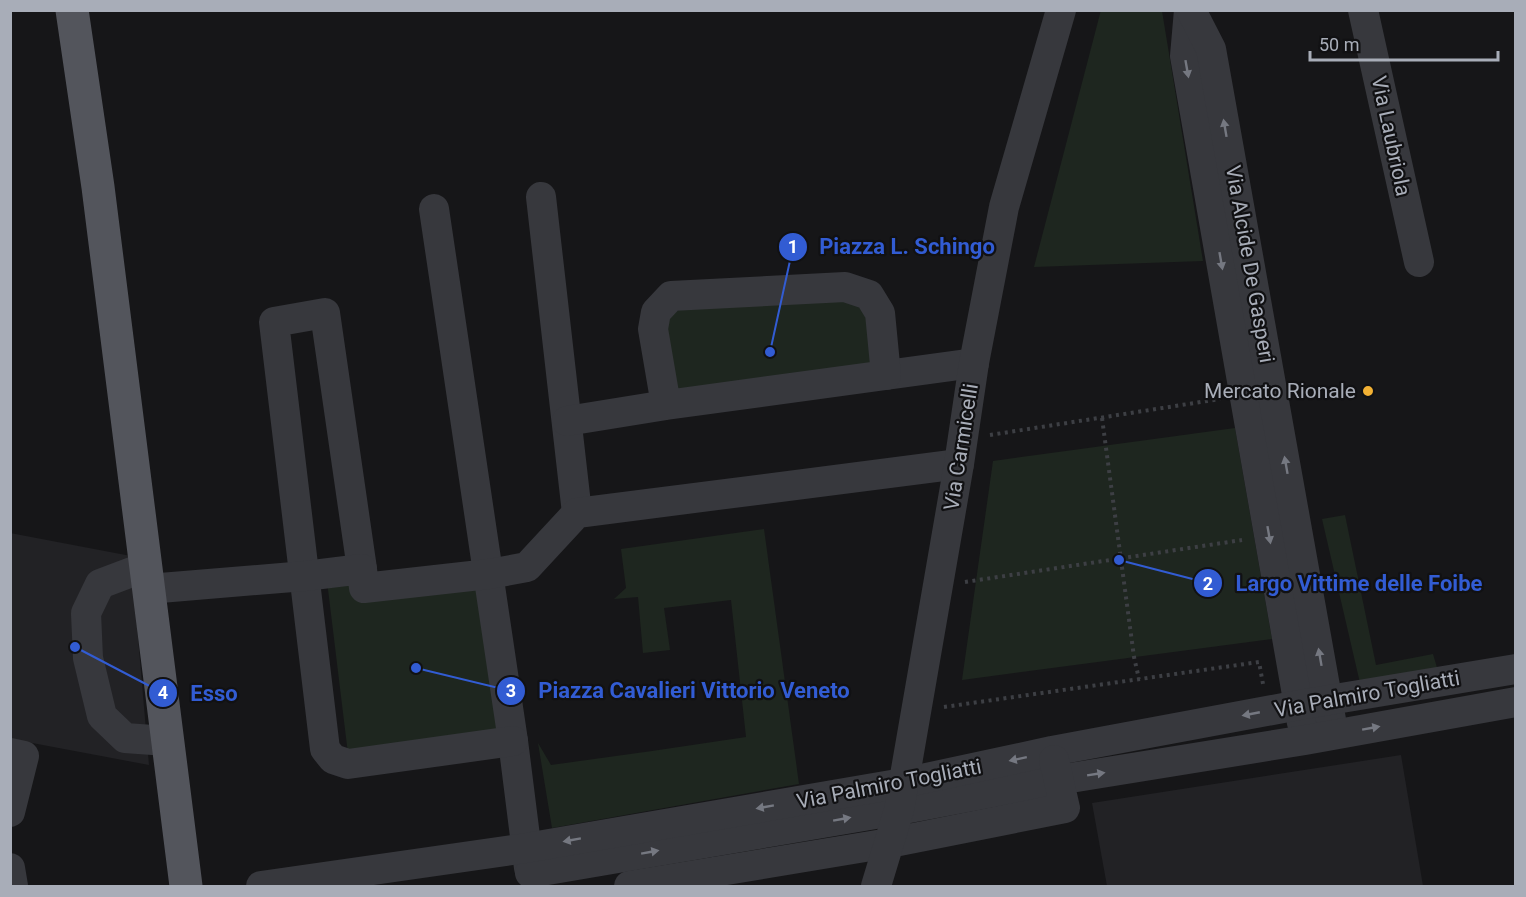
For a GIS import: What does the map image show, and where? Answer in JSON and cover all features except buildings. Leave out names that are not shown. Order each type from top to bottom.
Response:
[{"type":"main road","points":[[72,10],[98,187],[186,886]]},
{"type":"street","name":"Via Carmicelli","points":[[876,886],[901,796],[961,451],[974,363],[1004,207],[1061,10]]},
{"type":"street","name":"Via Alcide De Gasperi","points":[[1190,10],[1185,56],[1269,535],[1314,703]]},
{"type":"street","name":"Via Alcide De Gasperi","points":[[1190,10],[1211,49],[1319,738]]},
{"type":"street","name":"Via Laubriola","points":[[1363,10],[1419,262]]},
{"type":"street","points":[[541,197],[577,513]]},
{"type":"street","points":[[434,209],[489,573],[529,869]]},
{"type":"street","points":[[666,405],[653,329],[656,312],[671,296],[845,287],[869,295],[880,313],[886,375]]},
{"type":"street","points":[[513,741],[348,764],[333,759],[325,749],[274,322],[325,314],[364,588],[527,567],[577,513],[961,451]]},
{"type":"street","points":[[567,421],[666,405],[974,363]]},
{"type":"street","points":[[167,741],[125,738],[102,716],[88,658],[86,614],[100,584],[147,578],[305,576],[362,569]]},
{"type":"street","name":"Via Palmiro Togliatti","points":[[261,886],[529,869],[901,796],[1052,752],[1267,711],[1515,669]]},
{"type":"street","name":"Via Palmiro Togliatti","points":[[901,796],[1058,780],[1319,738],[1515,702]]},
{"type":"street","points":[[628,886],[889,843],[1065,808],[1052,752]]},
{"type":"street","points":[[10,812],[17,755]]},
{"type":"street","points":[[10,868],[14,886]]},
{"type":"path","points":[[961,451],[1102,418],[1245,395]]},
{"type":"path","points":[[1102,418],[1120,559],[1139,679]]},
{"type":"path","points":[[938,586],[1269,535]]},
{"type":"path","points":[[916,712],[957,704],[1259,662],[1267,711]]},
{"type":"shaded area","points":[[1101,10],[1162,11],[1203,261],[1034,267]]},
{"type":"shaded area","points":[[869,295],[886,375],[666,405],[656,312]]},
{"type":"shaded area","points":[[1235,428],[1272,639],[962,680],[993,461]]},
{"type":"shaded area","points":[[1345,515],[1376,665],[1433,654],[1438,671],[1360,683],[1322,519]]},
{"type":"shaded area","points":[[764,529],[799,784],[552,828],[538,743],[551,765],[746,737],[731,600],[664,608],[670,650],[643,653],[638,597],[614,599],[626,588],[621,549]]},
{"type":"shaded area","points":[[10,533],[131,556],[149,765],[11,739]]},
{"type":"shaded area","points":[[353,578],[356,601],[484,587],[504,735],[348,754],[327,581]]},
{"type":"shaded area","points":[[1401,755],[1423,886],[1107,886],[1092,803]]},
{"type":"place","name":"Piazza L. Schingo","points":[[770,352]]},
{"type":"place","name":"Mercato Rionale","points":[[1368,391]]},
{"type":"place","name":"Largo Vittime delle Foibe","points":[[1119,560]]},
{"type":"place","name":"Esso","points":[[75,647]]},
{"type":"place","name":"Piazza Cavalieri Vittorio Veneto","points":[[416,668]]}]
